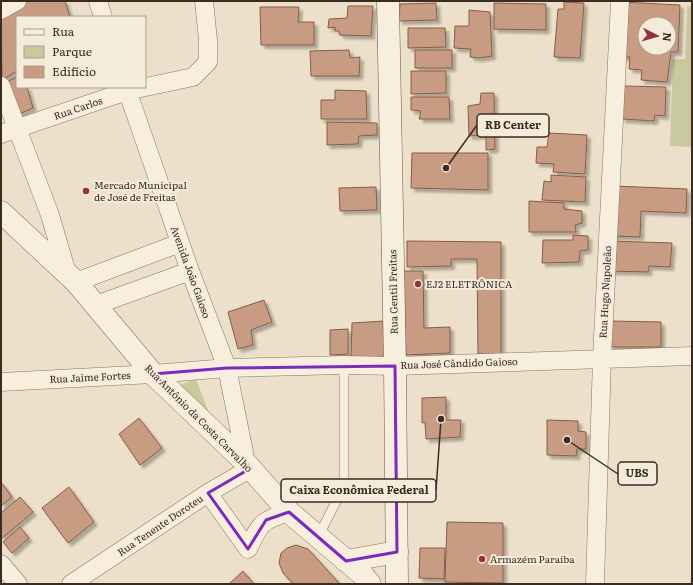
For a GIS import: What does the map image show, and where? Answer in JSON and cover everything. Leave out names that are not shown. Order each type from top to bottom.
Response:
[{"type":"main road","name":"Rua Gentil Freitas","points":[[388,1],[395,366],[397,584]]},
{"type":"main road","name":"Rua Antônio da Costa Carvalho","points":[[1,212],[71,278],[96,305],[153,374],[247,464],[289,512],[346,562],[362,574],[370,584]]},
{"type":"main road","points":[[346,562],[396,552]]},
{"type":"street","points":[[1,10],[17,1]]},
{"type":"street","points":[[98,1],[103,16]]},
{"type":"street","name":"Rua Carlos","points":[[146,85],[194,77],[208,62],[208,40],[204,1]]},
{"type":"street","name":"Rua Hugo Napoleão","points":[[595,584],[602,358],[620,1]]},
{"type":"street","points":[[1,86],[9,131],[50,215],[71,278],[180,243]]},
{"type":"street","name":"Rua Carlos","points":[[9,131],[126,89]]},
{"type":"street","name":"Avenida João Gaioso","points":[[126,89],[190,271],[227,368],[247,464]]},
{"type":"street","points":[[96,305],[190,271]]},
{"type":"street","name":"Rua José Cândido Gaioso","points":[[227,368],[344,365],[395,366],[692,356]]},
{"type":"street","name":"Rua Jaime Fortes","points":[[1,382],[153,374],[227,368]]},
{"type":"street","name":"Rua Tenente Doroteu","points":[[71,584],[208,493],[247,464]]},
{"type":"street","points":[[208,493],[248,549],[258,529],[266,520],[289,512]]},
{"type":"street","points":[[1,564],[18,584]]},
{"type":"lane","points":[[318,537],[344,486],[344,365]]},
{"type":"highlighted area","points":[[395,366],[397,552],[346,561],[289,512],[266,520],[248,549],[208,493],[251,468],[153,374],[227,368]]},
{"type":"green space","points":[[687,6],[692,6],[692,147],[670,146],[673,59],[685,59]]},
{"type":"green space","points":[[196,379],[212,421],[174,387]]},
{"type":"building","points":[[26,1],[65,1],[70,16],[16,16],[16,72],[2,80],[1,18]]},
{"type":"building","points":[[564,2],[584,3],[580,58],[554,57],[558,9],[564,9]]},
{"type":"building","points":[[623,2],[680,5],[678,52],[677,16],[637,16],[637,56],[670,56],[667,82],[641,80],[642,70],[629,69],[630,57],[619,57]]},
{"type":"building","points":[[436,3],[437,20],[399,21],[400,4]]},
{"type":"building","points":[[494,3],[546,4],[546,30],[494,29]]},
{"type":"building","points":[[348,6],[373,6],[371,36],[340,35],[339,31],[335,31],[335,27],[328,28],[329,19],[347,18]]},
{"type":"building","points":[[260,7],[299,7],[298,22],[314,22],[314,45],[261,45]]},
{"type":"building","points":[[469,10],[490,12],[492,56],[479,58],[470,57],[471,49],[454,48],[455,26],[469,26]]},
{"type":"building","points":[[408,28],[445,28],[446,47],[408,48]]},
{"type":"building","points":[[349,50],[350,58],[360,57],[359,76],[311,76],[310,51]]},
{"type":"building","points":[[415,50],[452,50],[452,68],[415,68]]},
{"type":"building","points":[[411,71],[446,71],[446,93],[411,94]]},
{"type":"building","points":[[16,77],[16,88],[27,88],[33,108],[14,116],[2,84]]},
{"type":"building","points":[[624,86],[666,87],[665,116],[655,115],[654,121],[622,119]]},
{"type":"building","points":[[335,90],[366,91],[367,119],[321,119],[321,100],[335,100]]},
{"type":"building","points":[[481,93],[494,93],[495,149],[486,150],[486,135],[469,136],[468,106],[480,104]]},
{"type":"building","points":[[411,97],[449,97],[450,119],[419,119],[421,111],[411,110]]},
{"type":"building","points":[[327,122],[377,123],[377,135],[359,136],[358,144],[327,145]]},
{"type":"building","points":[[549,133],[587,135],[585,174],[553,172],[554,164],[536,163],[537,147],[547,147]]},
{"type":"building","points":[[412,153],[488,153],[488,190],[411,188]]},
{"type":"building","points":[[551,175],[586,177],[585,202],[542,200],[544,181],[551,182]]},
{"type":"building","points":[[614,186],[687,189],[686,213],[641,211],[640,237],[612,236]]},
{"type":"building","points":[[376,187],[377,210],[340,211],[339,188]]},
{"type":"building","points":[[529,201],[564,203],[564,209],[582,211],[582,223],[575,225],[576,232],[529,232]]},
{"type":"building","points":[[573,235],[588,236],[588,250],[580,251],[579,262],[542,263],[543,240],[573,240]]},
{"type":"building","points":[[407,241],[501,242],[501,354],[478,354],[477,259],[451,259],[451,266],[407,267]]},
{"type":"building","points":[[611,241],[672,243],[670,267],[649,266],[648,272],[609,271]]},
{"type":"building","points":[[403,271],[423,271],[424,328],[450,327],[450,353],[406,355]]},
{"type":"building","points":[[264,300],[272,322],[251,330],[253,345],[238,349],[228,312]]},
{"type":"building","points":[[384,321],[385,356],[351,358],[352,323]]},
{"type":"building","points":[[611,321],[661,322],[661,347],[610,347]]},
{"type":"building","points":[[348,329],[348,354],[330,355],[330,330]]},
{"type":"building","points":[[446,397],[446,420],[461,420],[460,437],[426,439],[425,422],[422,423],[422,398]]},
{"type":"building","points":[[139,418],[162,448],[140,465],[119,434]]},
{"type":"building","points":[[547,420],[578,421],[578,431],[586,432],[586,449],[577,449],[576,456],[547,455]]},
{"type":"building","points":[[1,482],[12,497],[1,506]]},
{"type":"building","points":[[69,487],[94,522],[68,543],[42,508]]},
{"type":"building","points":[[20,497],[33,512],[1,539],[1,513]]},
{"type":"building","points":[[447,522],[503,523],[503,583],[445,582]]},
{"type":"building","points":[[20,527],[29,538],[12,553],[3,542]]},
{"type":"building","points":[[296,545],[308,549],[340,584],[293,584],[283,573],[279,563],[281,553],[287,548]]},
{"type":"building","points":[[420,548],[445,548],[444,579],[419,578]]},
{"type":"building","points":[[243,571],[254,584],[229,584]]},
{"type":"place","name":"RB Center","points":[[446,168]]},
{"type":"place","name":"Mercado Municipal de José de Freitas","points":[[86,191]]},
{"type":"place","name":"EJ2 ELETRÔNICA","points":[[418,284]]},
{"type":"place","name":"Caixa Econômica Federal","points":[[441,419]]},
{"type":"place","name":"UBS","points":[[567,440]]},
{"type":"place","name":"Armazém Paraíba","points":[[482,559]]}]
